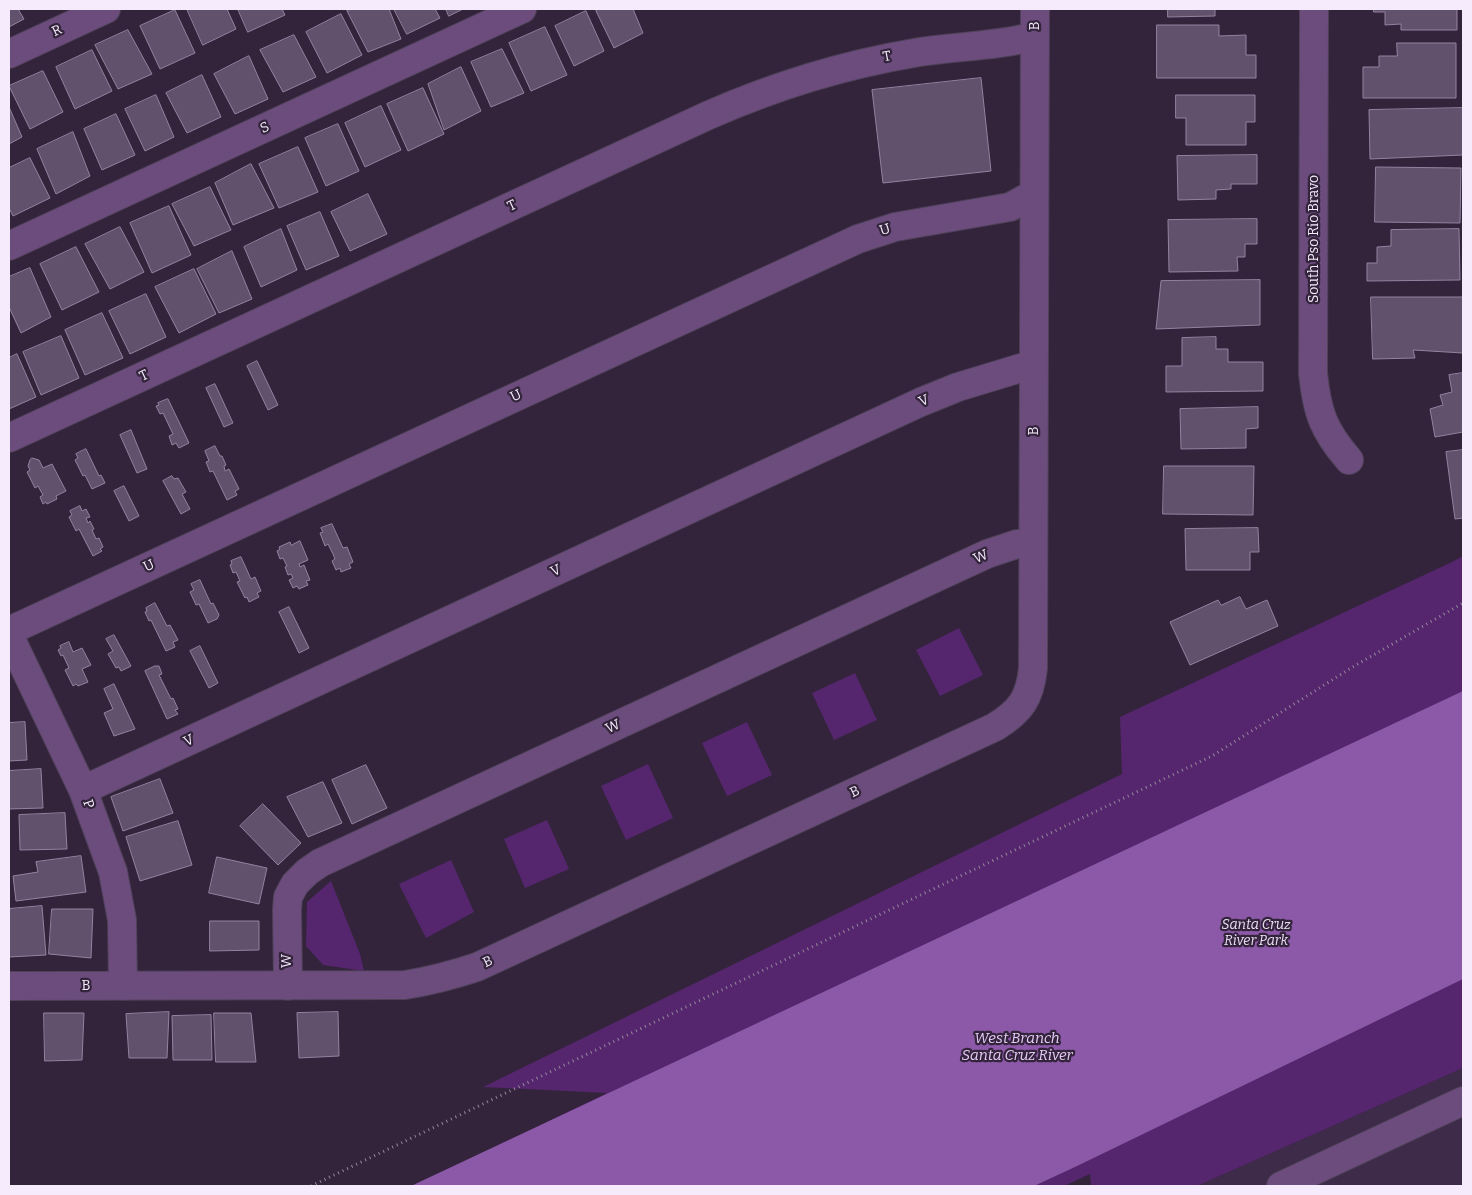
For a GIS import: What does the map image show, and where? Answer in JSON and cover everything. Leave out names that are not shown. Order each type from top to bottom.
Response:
[{"type":"street","name":"R","points":[[9,54],[106,9]]},
{"type":"street","name":"S","points":[[9,246],[522,9]]},
{"type":"street","name":"B","points":[[9,986],[405,985],[428,982],[477,967],[996,727],[1012,717],[1024,702],[1031,686],[1034,668],[1035,9]]},
{"type":"street","name":"South Pso Rio Bravo","points":[[1314,9],[1313,373],[1316,398],[1323,422],[1334,443],[1349,460]]},
{"type":"street","name":"T","points":[[9,438],[709,115],[765,92],[825,72],[888,57],[946,48],[999,44],[1035,36]]},
{"type":"street","name":"U","points":[[9,633],[858,239],[895,227],[1010,207],[1034,194]]},
{"type":"street","name":"V","points":[[83,790],[921,402],[958,387],[1034,364]]},
{"type":"street","name":"W","points":[[288,986],[288,897],[295,884],[320,863],[987,554],[1017,544],[1033,544]]},
{"type":"street","name":"P","points":[[9,633],[83,790],[113,872],[122,920],[123,986]]},
{"type":"street","points":[[1281,1186],[1463,1101]]},
{"type":"path","points":[[311,1186],[1212,756],[1351,668],[1463,602]]},
{"type":"shaded area","points":[[1463,1068],[1463,1186],[1197,1186]]},
{"type":"green space","name":"West Branch Santa Cruz River","points":[[1463,556],[1463,1068],[1197,1186],[1091,1186],[1090,1174],[1064,1186],[415,1186],[607,1093],[483,1087],[1122,774],[1120,717]]},
{"type":"green space","points":[[959,628],[983,675],[940,696],[916,650]]},
{"type":"green space","points":[[855,673],[877,720],[834,740],[812,693]]},
{"type":"green space","points":[[747,722],[772,775],[727,796],[702,743]]},
{"type":"green space","points":[[648,764],[673,818],[626,840],[601,786]]},
{"type":"green space","points":[[547,820],[569,869],[525,888],[504,839]]},
{"type":"green space","points":[[451,860],[474,912],[426,938],[399,884]]},
{"type":"green space","points":[[331,881],[360,954],[364,971],[323,965],[306,946],[307,902]]},
{"type":"water","name":"West Branch Santa Cruz River","points":[[1463,691],[1463,979],[1075,1167],[1034,1186],[411,1186]]},
{"type":"building","points":[[9,9],[18,9],[24,19],[9,27]]},
{"type":"building","points":[[187,9],[227,9],[236,29],[203,45]]},
{"type":"building","points":[[238,9],[282,9],[285,15],[248,32]]},
{"type":"building","points":[[352,9],[389,9],[401,39],[368,52],[347,11]]},
{"type":"building","points":[[394,9],[435,9],[440,18],[407,34]]},
{"type":"building","points":[[446,9],[463,9],[449,16]]},
{"type":"building","points":[[600,9],[633,9],[643,33],[614,48],[596,11]]},
{"type":"building","points":[[1168,9],[1215,9],[1215,16],[1168,17]]},
{"type":"building","points":[[1374,9],[1457,9],[1457,30],[1401,30],[1401,24],[1385,25],[1385,12],[1374,12]]},
{"type":"building","points":[[175,10],[195,53],[160,69],[140,26]]},
{"type":"building","points":[[586,11],[604,51],[574,66],[555,26]]},
{"type":"building","points":[[341,14],[362,55],[327,73],[306,32]]},
{"type":"building","points":[[1157,25],[1219,25],[1219,36],[1246,35],[1246,55],[1256,55],[1256,78],[1157,78]]},
{"type":"building","points":[[545,27],[567,75],[531,91],[509,43]]},
{"type":"building","points":[[128,30],[152,74],[118,89],[95,45]]},
{"type":"building","points":[[294,35],[316,77],[283,92],[260,50]]},
{"type":"building","points":[[1397,43],[1456,43],[1456,98],[1363,98],[1363,67],[1379,67],[1379,56],[1397,56]]},
{"type":"building","points":[[502,49],[524,93],[491,107],[471,62]]},
{"type":"building","points":[[92,50],[112,91],[75,109],[56,67]]},
{"type":"building","points":[[249,56],[268,99],[235,114],[214,74]]},
{"type":"building","points":[[461,67],[481,111],[444,130],[428,84]]},
{"type":"building","points":[[43,71],[63,112],[30,129],[9,86]]},
{"type":"building","points":[[202,75],[221,117],[187,133],[166,93]]},
{"type":"building","points":[[981,78],[991,171],[883,183],[872,90]]},
{"type":"building","points":[[423,88],[444,134],[408,151],[387,104]]},
{"type":"building","points":[[156,95],[174,137],[145,151],[125,109]]},
{"type":"building","points":[[1176,95],[1255,95],[1255,122],[1246,122],[1246,145],[1186,145],[1186,118],[1176,118]]},
{"type":"building","points":[[381,106],[401,150],[365,167],[345,123]]},
{"type":"building","points":[[9,107],[22,137],[9,144]]},
{"type":"building","points":[[1463,108],[1463,155],[1370,159],[1369,110]]},
{"type":"building","points":[[116,114],[135,155],[102,170],[84,129]]},
{"type":"building","points":[[338,124],[359,171],[326,186],[305,138]]},
{"type":"building","points":[[73,132],[90,176],[56,194],[37,149]]},
{"type":"building","points":[[298,147],[318,192],[279,208],[259,164]]},
{"type":"building","points":[[1257,155],[1257,184],[1231,184],[1231,189],[1216,190],[1216,199],[1178,200],[1177,156]]},
{"type":"building","points":[[30,158],[50,198],[13,216],[9,208],[9,168]]},
{"type":"building","points":[[251,164],[274,208],[233,225],[215,183]]},
{"type":"building","points":[[1376,167],[1461,168],[1460,223],[1375,222]]},
{"type":"building","points":[[210,187],[231,230],[194,246],[172,204]]},
{"type":"building","points":[[368,194],[387,234],[350,251],[331,212]]},
{"type":"building","points":[[169,206],[191,255],[152,273],[130,223]]},
{"type":"building","points":[[320,212],[339,256],[306,270],[287,226]]},
{"type":"building","points":[[1257,219],[1257,244],[1245,244],[1245,257],[1237,257],[1238,271],[1169,272],[1168,220]]},
{"type":"building","points":[[120,227],[144,272],[110,289],[85,244]]},
{"type":"building","points":[[281,229],[297,270],[261,287],[244,247]]},
{"type":"building","points":[[1459,229],[1460,280],[1367,281],[1367,263],[1377,263],[1377,247],[1391,246],[1391,230]]},
{"type":"building","points":[[76,247],[99,292],[62,310],[40,264]]},
{"type":"building","points":[[232,251],[252,299],[219,313],[197,269]]},
{"type":"building","points":[[30,268],[51,317],[21,333],[9,307],[9,277]]},
{"type":"building","points":[[194,269],[216,314],[179,333],[155,287]]},
{"type":"building","points":[[1260,280],[1260,325],[1156,329],[1161,281]]},
{"type":"building","points":[[146,294],[166,337],[130,354],[109,311]]},
{"type":"building","points":[[1371,297],[1463,297],[1463,353],[1413,350],[1415,358],[1373,359]]},
{"type":"building","points":[[102,313],[123,358],[85,375],[65,330]]},
{"type":"building","points":[[61,336],[79,378],[41,395],[23,352]]},
{"type":"building","points":[[1216,337],[1216,349],[1228,349],[1228,362],[1263,362],[1263,391],[1166,392],[1166,366],[1182,366],[1182,338]]},
{"type":"building","points":[[17,354],[36,397],[9,409],[9,358]]},
{"type":"building","points":[[257,361],[278,405],[268,410],[247,366]]},
{"type":"building","points":[[1463,373],[1463,432],[1435,437],[1430,409],[1443,405],[1440,395],[1452,392],[1449,375]]},
{"type":"building","points":[[215,384],[233,423],[224,427],[206,388]]},
{"type":"building","points":[[168,399],[189,443],[179,448],[176,443],[172,445],[169,436],[173,434],[163,413],[160,414],[156,406],[159,405],[158,403]]},
{"type":"building","points":[[1258,407],[1258,428],[1246,429],[1246,448],[1181,449],[1180,409]]},
{"type":"building","points":[[131,430],[147,469],[137,473],[120,435]]},
{"type":"building","points":[[215,446],[226,465],[224,466],[225,471],[229,469],[239,489],[235,491],[237,495],[227,500],[213,471],[210,472],[206,462],[209,461],[205,451]]},
{"type":"building","points":[[86,449],[99,476],[101,475],[105,483],[92,489],[75,460],[78,458],[76,454]]},
{"type":"building","points":[[1463,450],[1463,518],[1455,519],[1446,452]]},
{"type":"building","points":[[32,458],[39,460],[43,468],[52,464],[66,491],[56,496],[57,499],[47,504],[46,502],[43,504],[40,497],[43,495],[38,486],[35,488],[27,472],[30,470],[28,466]]},
{"type":"building","points":[[1164,466],[1254,466],[1253,515],[1163,514]]},
{"type":"building","points":[[172,476],[174,479],[178,478],[186,492],[182,494],[190,509],[181,514],[163,481]]},
{"type":"building","points":[[124,486],[139,516],[129,521],[114,491]]},
{"type":"building","points":[[80,506],[82,511],[86,509],[90,517],[86,518],[88,523],[90,521],[96,539],[99,538],[103,547],[100,549],[102,551],[93,556],[79,529],[76,531],[69,517],[72,515],[70,511]]},
{"type":"building","points":[[332,524],[343,548],[347,547],[353,562],[349,564],[351,568],[341,572],[340,568],[336,570],[332,561],[335,559],[333,554],[328,544],[325,546],[320,533],[323,532],[321,528]]},
{"type":"building","points":[[1258,528],[1259,552],[1250,552],[1250,570],[1186,570],[1185,529]]},
{"type":"building","points":[[300,541],[308,560],[299,564],[300,567],[304,565],[310,580],[306,581],[308,585],[299,589],[297,586],[293,588],[289,580],[293,578],[291,574],[288,575],[285,567],[287,566],[283,558],[280,559],[277,551],[280,549],[279,547],[290,542],[291,545]]},
{"type":"building","points":[[241,557],[251,579],[255,577],[261,591],[257,593],[259,597],[249,602],[237,582],[240,581],[236,572],[233,573],[230,565],[232,564],[231,561]]},
{"type":"building","points":[[200,580],[211,604],[213,603],[219,615],[217,619],[208,623],[199,604],[196,605],[190,592],[194,590],[191,584]]},
{"type":"building","points":[[1240,597],[1246,609],[1267,600],[1278,626],[1190,665],[1170,622],[1218,600],[1221,605]]},
{"type":"building","points":[[155,603],[167,626],[170,625],[178,640],[173,642],[175,647],[166,651],[145,612],[147,611],[146,608]]},
{"type":"building","points":[[289,607],[309,648],[299,653],[279,612]]},
{"type":"building","points":[[114,635],[131,666],[121,671],[119,667],[116,668],[108,654],[113,651],[106,639]]},
{"type":"building","points":[[69,642],[73,652],[82,648],[91,665],[82,669],[88,682],[78,686],[76,684],[73,686],[65,670],[69,668],[63,655],[61,656],[58,650],[61,648],[60,646]]},
{"type":"building","points":[[200,646],[218,683],[209,688],[190,651]]},
{"type":"building","points":[[159,666],[162,674],[159,675],[178,709],[175,710],[178,714],[167,719],[145,671]]},
{"type":"building","points":[[114,684],[135,729],[114,736],[104,713],[113,709],[104,689]]},
{"type":"building","points":[[25,722],[27,760],[9,761],[9,723]]},
{"type":"building","points":[[366,765],[387,808],[352,824],[332,780]]},
{"type":"building","points":[[41,769],[43,808],[9,809],[9,771]]},
{"type":"building","points":[[160,779],[173,813],[123,831],[111,797]]},
{"type":"building","points":[[323,782],[342,823],[308,837],[287,797]]},
{"type":"building","points":[[263,804],[301,843],[278,865],[240,826]]},
{"type":"building","points":[[65,813],[67,849],[20,850],[19,815]]},
{"type":"building","points":[[178,821],[192,865],[140,881],[126,837]]},
{"type":"building","points":[[81,856],[86,892],[16,901],[13,876],[38,872],[36,862]]},
{"type":"building","points":[[217,857],[267,868],[259,904],[209,893]]},
{"type":"building","points":[[42,906],[46,955],[9,957],[9,909]]},
{"type":"building","points":[[52,909],[93,909],[91,958],[49,954]]},
{"type":"building","points":[[210,921],[259,921],[259,950],[210,951]]},
{"type":"building","points":[[169,1012],[167,1058],[129,1058],[126,1014]]},
{"type":"building","points":[[338,1012],[339,1056],[299,1058],[297,1013]]},
{"type":"building","points":[[44,1013],[84,1013],[82,1060],[45,1061]]},
{"type":"building","points":[[214,1013],[251,1013],[256,1062],[216,1062]]},
{"type":"building","points":[[211,1015],[212,1060],[173,1060],[172,1016]]},
{"type":"park label","name":"Santa Cruz River Park","points":[[1256,934]]}]
